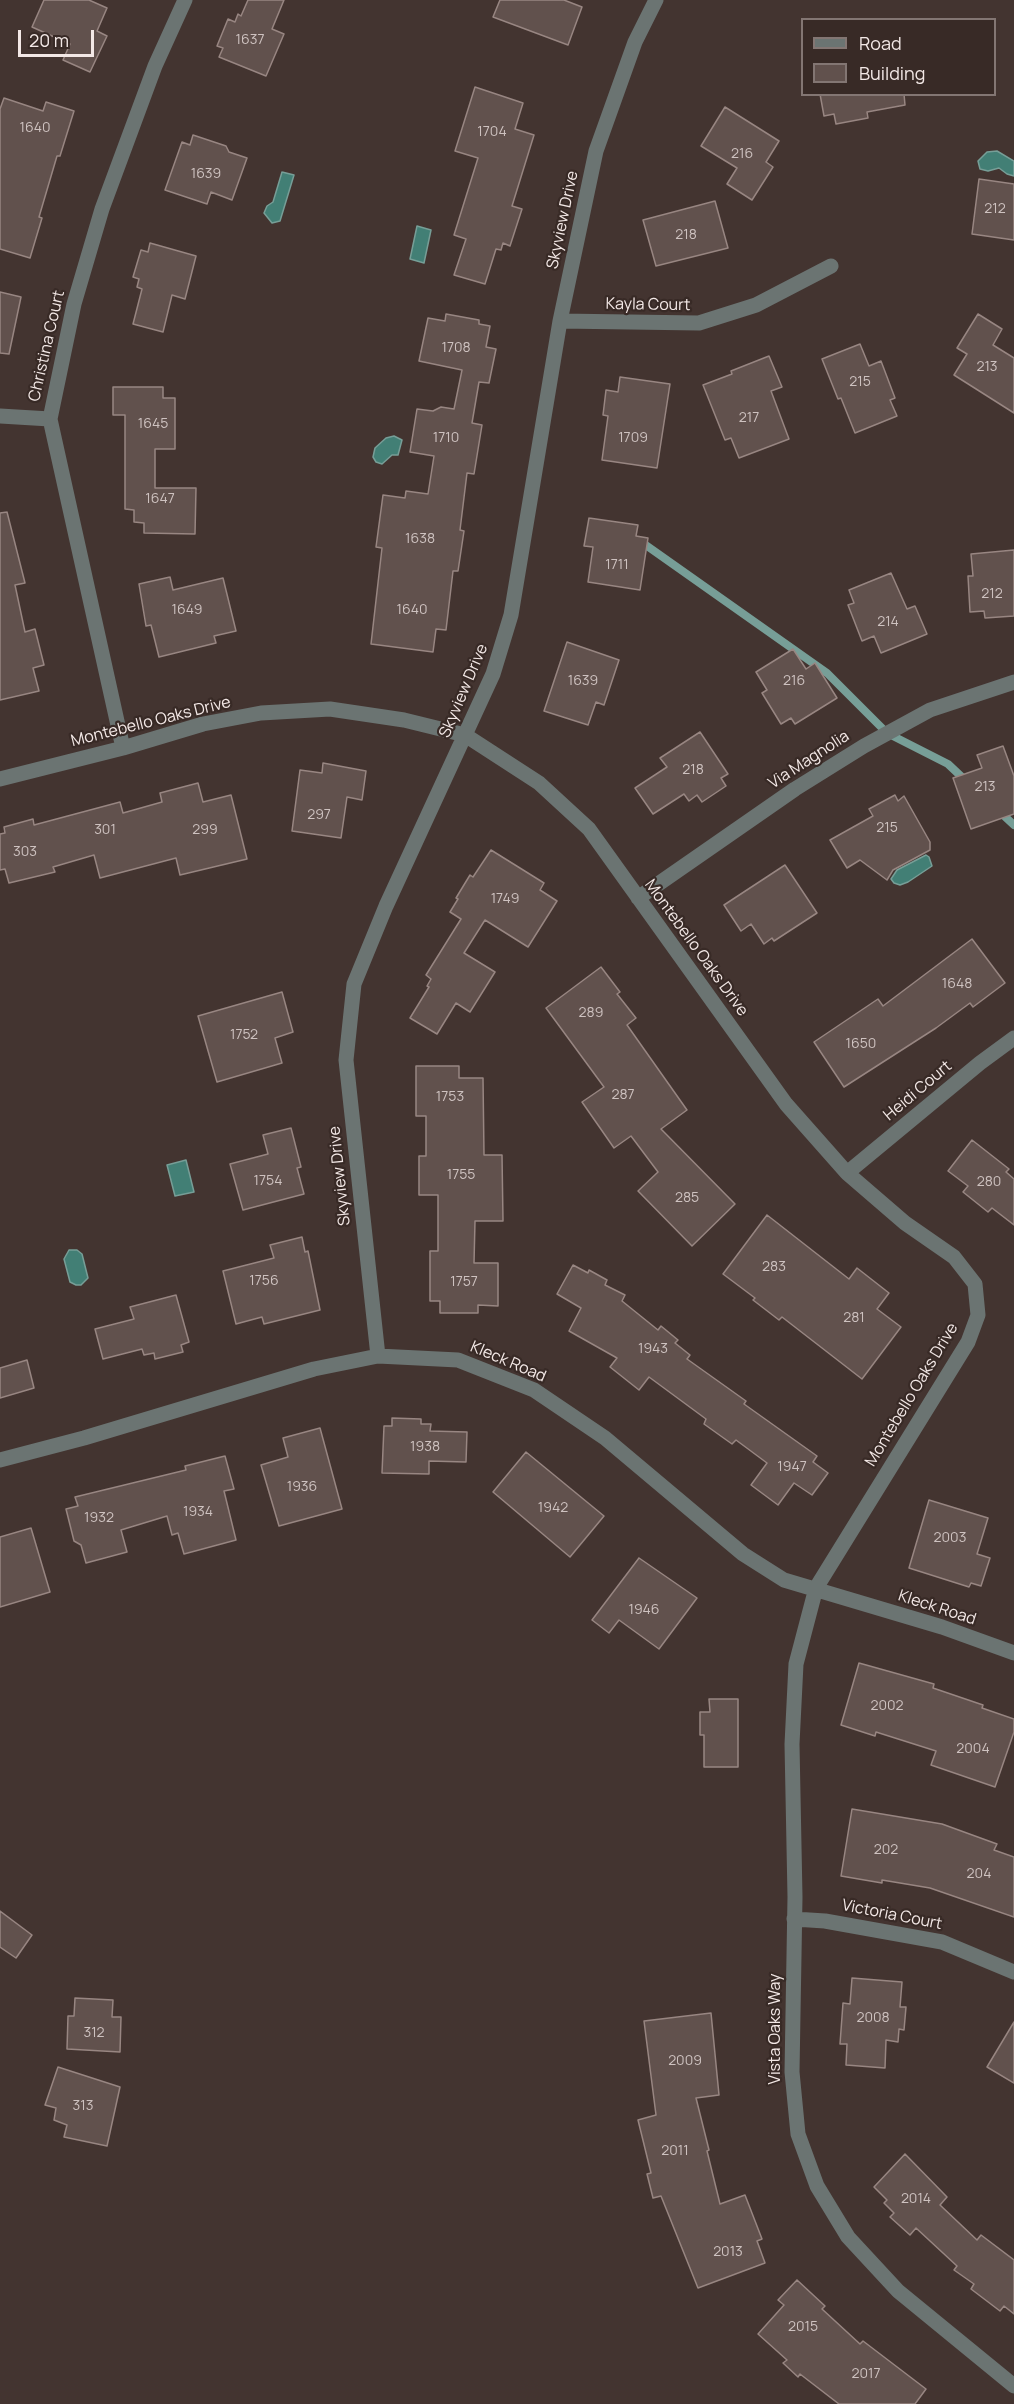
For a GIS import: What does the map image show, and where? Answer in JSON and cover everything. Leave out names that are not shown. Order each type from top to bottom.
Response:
[{"type":"street","name":"Christina Court","points":[[123,748],[50,419],[74,304],[102,209],[155,66],[185,0]]},
{"type":"street","name":"Skyview Drive","points":[[378,1356],[346,1060],[354,984],[386,906],[493,674],[512,615],[560,321],[596,151],[635,42],[656,0]]},
{"type":"street","name":"Kayla Court","points":[[560,321],[699,324],[756,305],[831,266]]},
{"type":"street","points":[[0,416],[50,419]]},
{"type":"street","name":"Via Magnolia","points":[[638,898],[795,789],[864,746],[930,710],[1014,682]]},
{"type":"street","name":"Montebello Oaks Drive","points":[[0,779],[123,748],[203,724],[261,713],[330,709],[404,720],[465,735],[539,783],[589,829],[786,1104],[847,1173],[905,1223],[954,1257],[975,1284],[978,1315],[968,1342],[816,1588]]},
{"type":"street","name":"Heidi Court","points":[[847,1173],[980,1063],[1014,1038]]},
{"type":"street","name":"Kleck Road","points":[[0,1460],[84,1438],[314,1369],[378,1356],[458,1360],[534,1390],[605,1438],[742,1554],[784,1580],[942,1627],[1014,1653]]},
{"type":"street","name":"Vista Oaks Way","points":[[816,1588],[796,1664],[792,1744],[794,1919],[792,2072],[798,2134],[817,2186],[848,2237],[898,2291],[1014,2386]]},
{"type":"street","name":"Victoria Court","points":[[794,1919],[825,1921],[942,1942],[1014,1972]]},
{"type":"water","points":[[997,151],[1014,161],[1014,176],[999,168],[988,171],[980,169],[978,161],[987,152]]},
{"type":"water","points":[[282,172],[294,175],[280,221],[272,223],[264,213],[267,206],[273,202]]},
{"type":"water","points":[[417,226],[431,230],[424,263],[410,259]]},
{"type":"water","points":[[394,436],[402,440],[398,455],[392,455],[382,464],[376,462],[373,457],[375,448],[386,438]]},
{"type":"water","points":[[926,855],[932,866],[908,882],[900,885],[894,883],[891,879],[897,870]]},
{"type":"water","points":[[186,1160],[194,1192],[175,1196],[167,1165]]},
{"type":"water","points":[[69,1250],[77,1250],[82,1254],[88,1278],[81,1285],[70,1282],[64,1259]]},
{"type":"building","points":[[44,0],[89,0],[107,8],[97,31],[107,36],[90,72],[63,60],[70,44],[32,27]]},
{"type":"building","points":[[248,0],[284,0],[272,29],[284,34],[266,76],[219,57],[223,48],[217,46],[228,19],[235,22],[238,14],[241,16]]},
{"type":"building","points":[[500,0],[564,0],[582,7],[568,45],[493,17]]},
{"type":"building","points":[[475,87],[523,103],[515,129],[534,135],[512,206],[522,209],[510,246],[503,243],[501,250],[496,249],[485,284],[454,275],[466,239],[454,235],[478,158],[455,151]]},
{"type":"building","points":[[820,96],[904,96],[905,105],[867,112],[868,118],[836,124],[834,114],[824,116]]},
{"type":"building","points":[[4,98],[43,111],[46,102],[74,111],[60,156],[57,156],[30,258],[0,249],[0,109]]},
{"type":"building","points":[[725,107],[779,141],[766,162],[773,167],[752,200],[727,184],[737,168],[701,146]]},
{"type":"building","points":[[193,135],[226,146],[229,152],[247,158],[232,200],[211,192],[207,204],[165,190],[182,142],[190,145]]},
{"type":"building","points":[[979,179],[1014,184],[1014,240],[972,234]]},
{"type":"building","points":[[715,201],[728,248],[656,266],[643,220]]},
{"type":"building","points":[[150,243],[196,256],[185,299],[172,295],[163,332],[133,324],[142,289],[137,287],[139,279],[133,277],[141,250],[148,252]]},
{"type":"building","points":[[0,292],[21,297],[9,354],[0,353]]},
{"type":"building","points":[[446,314],[479,320],[479,324],[490,326],[486,347],[496,349],[489,383],[479,382],[472,423],[482,425],[474,474],[467,473],[460,530],[464,531],[458,571],[453,571],[446,630],[436,629],[433,652],[371,644],[382,548],[376,547],[383,495],[405,498],[406,491],[428,494],[434,456],[410,452],[417,409],[433,411],[441,407],[454,409],[462,370],[419,361],[428,318],[445,321]]},
{"type":"building","points":[[978,314],[1002,329],[993,345],[1014,358],[1014,413],[954,375],[967,354],[957,348]]},
{"type":"building","points":[[860,344],[869,366],[881,361],[895,398],[890,400],[897,416],[855,433],[822,359]]},
{"type":"building","points":[[769,356],[782,387],[771,391],[789,439],[739,458],[731,438],[725,440],[703,385]]},
{"type":"building","points":[[620,377],[670,384],[657,468],[602,460],[608,416],[603,415],[606,390],[618,392]]},
{"type":"building","points":[[113,387],[163,387],[163,398],[175,398],[175,449],[155,449],[155,488],[196,488],[195,534],[144,533],[144,523],[134,522],[134,510],[125,509],[125,415],[113,415]]},
{"type":"building","points":[[7,512],[25,583],[15,585],[25,632],[35,629],[44,665],[33,668],[39,691],[0,700],[0,513]]},
{"type":"building","points":[[589,518],[638,525],[636,536],[648,538],[640,590],[588,582],[593,547],[584,546]]},
{"type":"building","points":[[1014,550],[1014,616],[985,618],[984,611],[970,612],[968,576],[973,576],[971,554]]},
{"type":"building","points":[[891,573],[907,609],[915,606],[927,634],[881,653],[874,636],[862,641],[848,605],[854,603],[849,590]]},
{"type":"building","points":[[170,577],[173,590],[223,578],[236,631],[214,636],[216,643],[159,657],[151,625],[146,626],[139,584]]},
{"type":"building","points":[[567,642],[619,660],[604,705],[596,702],[588,725],[544,711]]},
{"type":"building","points":[[793,649],[806,669],[815,663],[837,698],[795,724],[791,718],[781,724],[762,693],[767,690],[756,672]]},
{"type":"building","points":[[700,732],[728,774],[721,778],[726,786],[702,802],[697,795],[689,801],[684,794],[653,814],[635,788],[667,767],[660,758]]},
{"type":"building","points":[[1003,746],[1014,776],[1014,814],[971,829],[953,778],[982,768],[977,755]]},
{"type":"building","points":[[323,763],[366,771],[362,800],[347,797],[341,838],[292,831],[300,770],[322,773]]},
{"type":"building","points":[[198,783],[203,802],[231,795],[247,859],[180,875],[176,858],[100,878],[94,855],[53,867],[55,872],[9,883],[5,869],[0,870],[0,834],[5,833],[4,827],[33,819],[34,825],[120,802],[123,813],[162,802],[160,793]]},
{"type":"building","points":[[895,795],[898,801],[904,796],[930,842],[930,850],[893,870],[887,880],[860,860],[847,868],[830,840],[873,816],[869,809]]},
{"type":"building","points":[[491,850],[544,883],[540,890],[557,901],[528,947],[485,920],[464,953],[495,972],[470,1012],[456,1003],[437,1034],[410,1018],[429,987],[427,986],[431,979],[426,975],[461,919],[450,912],[458,899],[456,898],[470,875],[473,877]]},
{"type":"building","points":[[785,865],[817,913],[774,941],[772,938],[764,944],[751,924],[741,931],[724,905]]},
{"type":"building","points":[[972,939],[1005,983],[973,1007],[970,1003],[936,1028],[844,1087],[814,1042],[878,999],[883,1006]]},
{"type":"building","points":[[601,967],[620,992],[617,994],[636,1018],[627,1025],[687,1110],[661,1129],[735,1204],[692,1246],[638,1191],[658,1172],[631,1136],[614,1148],[582,1102],[604,1087],[546,1008]]},
{"type":"building","points":[[282,992],[293,1032],[275,1038],[282,1063],[217,1082],[198,1016]]},
{"type":"building","points":[[416,1066],[459,1066],[459,1078],[483,1078],[484,1155],[502,1155],[503,1221],[475,1221],[474,1263],[498,1263],[498,1306],[478,1305],[478,1313],[440,1313],[440,1301],[430,1301],[430,1251],[438,1251],[438,1195],[419,1195],[419,1156],[426,1156],[426,1116],[416,1116]]},
{"type":"building","points":[[291,1128],[301,1167],[297,1168],[304,1194],[243,1210],[230,1164],[268,1154],[263,1135]]},
{"type":"building","points":[[972,1140],[1009,1169],[1006,1172],[1014,1179],[1014,1225],[992,1208],[988,1212],[963,1192],[968,1186],[948,1171]]},
{"type":"building","points":[[767,1215],[849,1279],[857,1268],[889,1293],[877,1309],[901,1327],[862,1379],[782,1317],[779,1320],[723,1274]]},
{"type":"building","points":[[302,1237],[305,1252],[308,1251],[320,1310],[264,1324],[262,1317],[236,1324],[223,1271],[274,1258],[270,1245]]},
{"type":"building","points":[[573,1265],[588,1273],[589,1270],[607,1280],[605,1285],[625,1295],[622,1301],[658,1330],[661,1326],[678,1340],[675,1343],[690,1355],[687,1359],[746,1401],[744,1404],[817,1456],[813,1462],[828,1473],[812,1495],[794,1483],[778,1505],[751,1485],[767,1463],[736,1440],[732,1444],[704,1424],[706,1419],[649,1377],[639,1390],[610,1367],[617,1358],[569,1331],[581,1308],[557,1294]]},
{"type":"building","points":[[176,1295],[189,1342],[181,1345],[183,1352],[155,1359],[154,1353],[144,1355],[142,1349],[103,1359],[95,1329],[134,1319],[130,1307]]},
{"type":"building","points":[[27,1360],[34,1388],[0,1398],[0,1368]]},
{"type":"building","points":[[392,1418],[421,1419],[421,1424],[431,1424],[430,1431],[467,1432],[466,1462],[429,1461],[429,1474],[382,1473],[384,1426],[392,1426]]},
{"type":"building","points":[[320,1428],[342,1509],[279,1526],[261,1465],[288,1457],[283,1438]]},
{"type":"building","points":[[526,1452],[604,1516],[570,1557],[493,1492]]},
{"type":"building","points":[[225,1456],[234,1489],[224,1491],[236,1540],[184,1554],[178,1533],[172,1535],[167,1516],[121,1530],[127,1552],[86,1563],[81,1545],[74,1541],[66,1509],[78,1506],[75,1497],[186,1470],[185,1466]]},
{"type":"building","points":[[929,1500],[988,1518],[977,1554],[990,1558],[981,1586],[971,1583],[969,1587],[909,1568]]},
{"type":"building","points":[[31,1528],[50,1592],[0,1607],[0,1537]]},
{"type":"building","points":[[639,1558],[697,1598],[659,1649],[619,1620],[609,1633],[592,1620]]},
{"type":"building","points":[[859,1663],[934,1684],[933,1688],[983,1705],[982,1708],[1014,1719],[1014,1732],[995,1787],[931,1765],[936,1751],[876,1732],[875,1736],[841,1725]]},
{"type":"building","points":[[709,1699],[738,1699],[738,1767],[704,1767],[704,1735],[700,1735],[700,1712],[710,1712]]},
{"type":"building","points":[[852,1809],[942,1824],[997,1844],[994,1850],[1014,1857],[1014,1917],[930,1888],[841,1876]]},
{"type":"building","points":[[0,1911],[32,1935],[16,1958],[0,1947]]},
{"type":"building","points":[[852,1978],[902,1982],[900,2007],[906,2007],[904,2030],[899,2029],[898,2042],[886,2040],[885,2068],[846,2065],[847,2044],[840,2044],[843,2003],[850,2004]]},
{"type":"building","points":[[75,1998],[113,2000],[112,2017],[121,2017],[120,2052],[67,2049],[68,2016],[74,2016]]},
{"type":"building","points":[[711,2013],[719,2095],[696,2098],[709,2150],[707,2151],[720,2204],[745,2195],[762,2239],[757,2241],[765,2263],[698,2288],[661,2196],[653,2198],[647,2174],[651,2173],[638,2120],[656,2115],[644,2021]]},
{"type":"building","points":[[1014,2022],[1014,2083],[987,2067]]},
{"type":"building","points":[[58,2067],[120,2087],[107,2146],[64,2137],[67,2125],[54,2120],[56,2108],[45,2105]]},
{"type":"building","points":[[905,2154],[947,2197],[940,2205],[977,2240],[981,2235],[1014,2260],[1014,2314],[1004,2306],[1000,2311],[971,2289],[974,2284],[954,2270],[957,2266],[916,2228],[910,2235],[890,2217],[894,2213],[884,2203],[887,2200],[874,2187]]},
{"type":"building","points":[[797,2280],[825,2306],[822,2309],[860,2344],[863,2341],[926,2389],[915,2404],[839,2404],[800,2374],[798,2377],[783,2363],[787,2360],[758,2334],[784,2305],[778,2300]]},
{"type":"waterway","points":[[640,541],[827,673],[887,733],[948,764],[966,781]]},
{"type":"waterway","points":[[999,811],[1014,825]]}]
